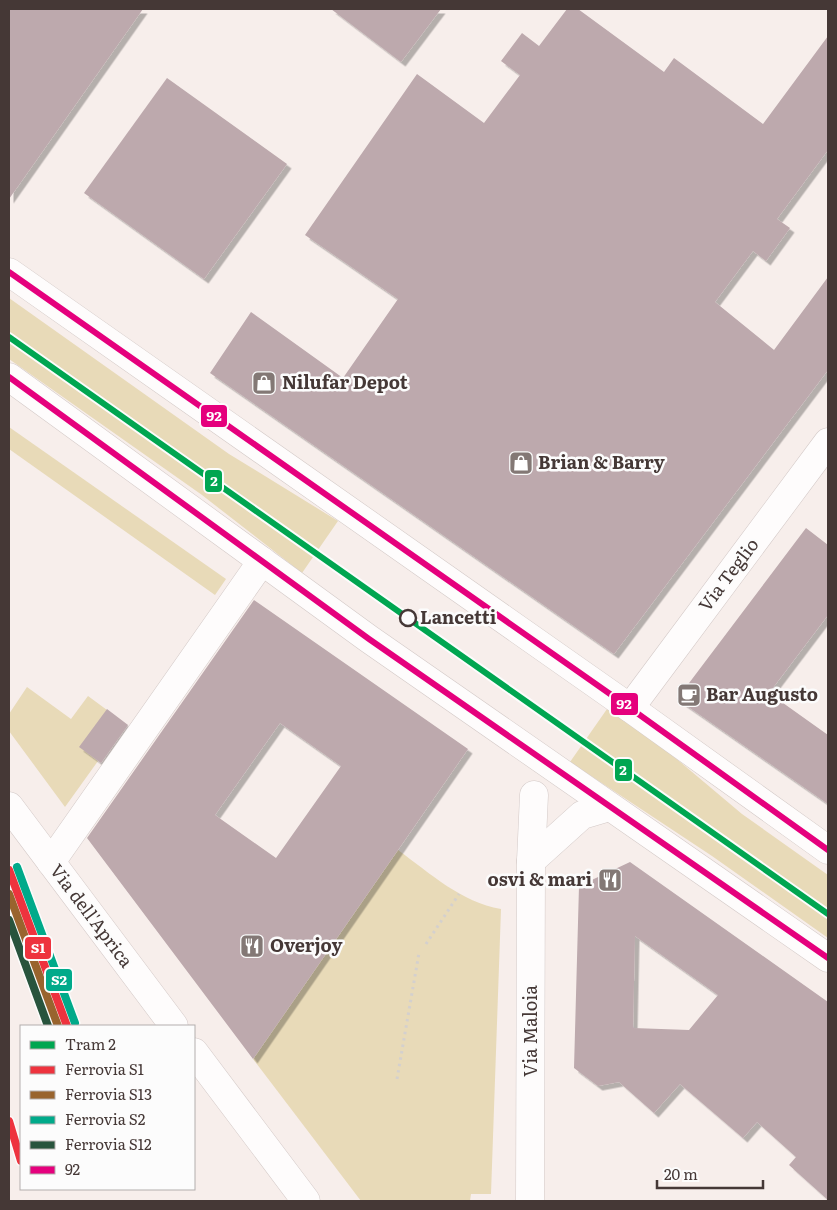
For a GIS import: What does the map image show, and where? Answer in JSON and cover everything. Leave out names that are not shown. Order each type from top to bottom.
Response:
[{"type":"main road","points":[[9,272],[630,708],[828,850]]},
{"type":"main road","points":[[9,377],[262,561],[609,807],[828,958]]},
{"type":"main road","name":"Via Teglio","points":[[630,708],[828,442]]},
{"type":"main road","points":[[51,862],[262,561]]},
{"type":"main road","name":"Via Maloia","points":[[530,1201],[531,861],[534,794]]},
{"type":"main road","name":"Via dell'Aprica","points":[[9,806],[173,1025]]},
{"type":"main road","points":[[531,861],[582,815],[609,807]]},
{"type":"main road","points":[[195,1053],[306,1201]]},
{"type":"path","points":[[426,944],[459,894]]},
{"type":"path","points":[[397,1079],[419,953]]},
{"type":"shaded area","points":[[9,298],[229,454],[338,521],[302,573],[202,495],[9,359]]},
{"type":"shaded area","points":[[9,427],[226,579],[215,595],[9,449]]},
{"type":"shaded area","points":[[27,687],[71,719],[88,696],[107,710],[80,747],[98,761],[65,807],[9,731],[9,714]]},
{"type":"shaded area","points":[[607,709],[660,745],[742,814],[828,875],[828,938],[712,856],[570,762]]},
{"type":"shaded area","points":[[398,850],[460,894],[501,909],[491,1194],[471,1194],[470,1201],[361,1201],[253,1059]]},
{"type":"building","points":[[9,9],[143,9],[9,199]]},
{"type":"building","points":[[331,9],[441,9],[401,62]]},
{"type":"building","points":[[567,9],[578,9],[664,72],[674,58],[763,124],[828,36],[828,150],[777,219],[790,228],[766,261],[753,251],[715,302],[774,350],[828,277],[828,370],[614,654],[210,373],[251,312],[343,378],[398,299],[305,235],[417,74],[484,123],[520,75],[501,61],[522,33],[539,46]]},
{"type":"building","points":[[167,78],[287,164],[204,279],[84,193]]},
{"type":"building","points":[[806,528],[828,545],[828,615],[769,693],[828,735],[828,804],[677,699]]},
{"type":"building","points":[[254,600],[468,749],[253,1059],[87,838]],"holes":[[[280,723],[341,766],[276,858],[215,815]]]},
{"type":"building","points":[[107,709],[128,725],[101,763],[79,747]]},
{"type":"building","points":[[630,862],[828,1002],[828,1200],[789,1165],[796,1157],[757,1122],[743,1138],[680,1084],[654,1113],[619,1082],[598,1086],[574,1068],[579,886]],"holes":[[[635,936],[718,995],[689,1030],[633,1028]]]},
{"type":"tram line","name":"2","points":[[9,337],[828,914]]},
{"type":"rail line","name":"S2","points":[[17,867],[75,1023]]},
{"type":"rail line","name":"S1","points":[[9,870],[67,1025]]},
{"type":"rail line","name":"S13","points":[[9,894],[58,1025]]},
{"type":"rail line","name":"S12","points":[[9,920],[48,1025]]},
{"type":"rail line","name":"S1","points":[[9,1121],[20,1158]]},
{"type":"transit line","name":"92","points":[[9,272],[630,708],[828,850]]},
{"type":"transit line","name":"92","points":[[9,377],[369,639],[828,958]]},
{"type":"place","name":"Nilufar Depot","points":[[264,383]]},
{"type":"place","name":"Brian & Barry","points":[[521,463]]},
{"type":"place","name":"Lancetti","points":[[408,618]]},
{"type":"place","name":"Bar Augusto","points":[[689,695]]},
{"type":"place","name":"osvi & mari","points":[[610,880]]},
{"type":"place","name":"Overjoy","points":[[252,946]]}]
